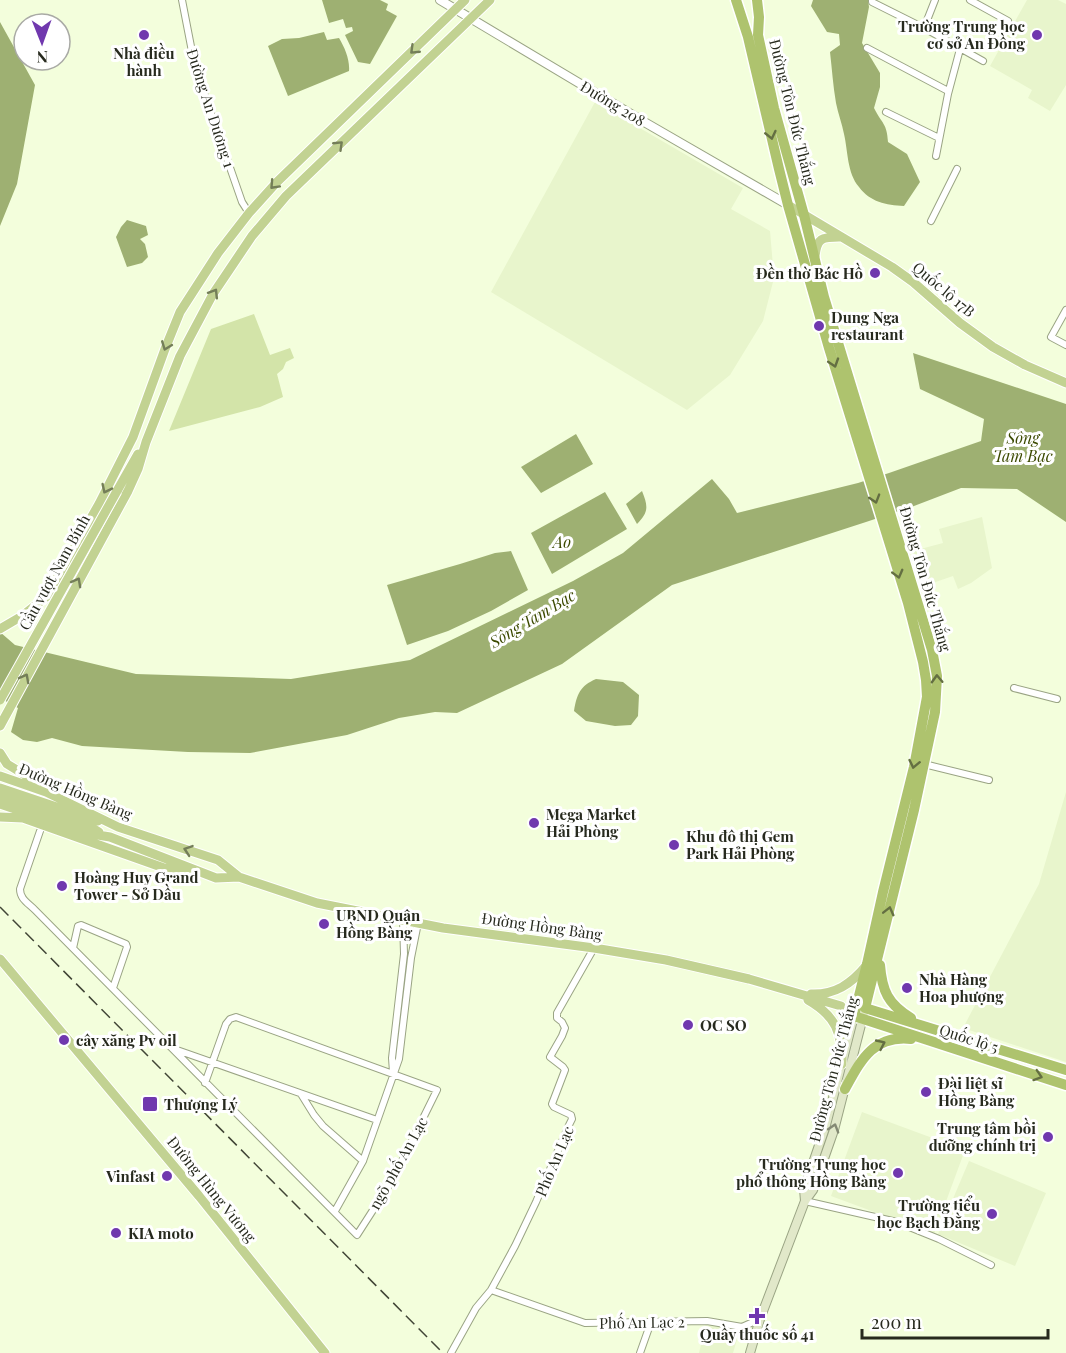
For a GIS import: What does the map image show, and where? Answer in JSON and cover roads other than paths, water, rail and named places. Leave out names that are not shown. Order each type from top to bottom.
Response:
[{"type":"highway","name":"Đường Tôn Đức Thắng","points":[[736,0],[753,36],[804,215],[824,297],[886,517],[926,680],[927,697],[914,767],[883,892],[859,1013]]},
{"type":"highway","points":[[742,0],[753,36]]},
{"type":"highway","points":[[750,0],[753,36]]},
{"type":"highway","name":"Đường Tôn Đức Thắng","points":[[757,0],[759,17],[753,36],[778,169],[875,477]]},
{"type":"highway","name":"Đường Tôn Đức Thắng","points":[[859,1013],[879,954],[937,703],[937,675],[933,650],[886,517]]},
{"type":"highway","points":[[879,954],[884,991],[900,1011],[911,1018],[965,1038]]},
{"type":"highway","name":"Quốc lộ 5","points":[[859,1013],[965,1038],[1066,1070]]},
{"type":"highway","name":"Quốc lộ 5","points":[[859,1013],[960,1052],[1066,1085]]},
{"type":"highway","points":[[845,1089],[862,1058],[873,1047],[883,1042],[905,1038],[918,1039],[960,1052]]},
{"type":"main road","points":[[3,627],[46,597],[99,504],[133,437],[177,319],[218,253],[277,182],[465,0]]},
{"type":"main road","points":[[1,724],[128,491],[180,356],[202,313],[241,252],[286,196],[490,0]]},
{"type":"main road","name":"Quốc lộ 17B","points":[[788,204],[892,267],[993,347],[1024,365],[1066,383]]},
{"type":"main road","points":[[815,258],[820,240],[825,237],[841,237]]},
{"type":"main road","points":[[186,304],[202,313]]},
{"type":"main road","name":"Cầu vượt Nam Bính","points":[[117,491],[130,454],[133,437]]},
{"type":"main road","name":"Cầu vượt Nam Bính","points":[[0,700],[146,442]]},
{"type":"main road","points":[[46,597],[45,606],[48,612],[53,613],[64,608]]},
{"type":"main road","points":[[0,753],[7,764],[46,792]]},
{"type":"main road","name":"Đường Hồng Bàng","points":[[0,776],[46,792],[118,826],[218,860],[240,877],[317,903],[443,928],[666,960],[749,979],[859,1013]]},
{"type":"main road","points":[[0,788],[87,818],[118,826]]},
{"type":"main road","points":[[0,795],[89,826],[110,837]]},
{"type":"main road","name":"Đường Hồng Bàng","points":[[0,804],[86,833],[110,837],[216,878],[240,877]]},
{"type":"main road","points":[[0,817],[23,818],[164,868],[193,869]]},
{"type":"main road","name":"Đường Hùng Vương","points":[[1,958],[199,1196],[325,1353]]},
{"type":"main road","points":[[796,993],[829,993],[844,987],[856,978],[867,964]]},
{"type":"main road","points":[[796,993],[820,1007],[836,1025],[842,1047],[842,1064]]},
{"type":"main road","name":"Đường Tôn Đức Thắng","points":[[805,1201],[804,1189],[826,1125],[842,1064],[859,1013]]},
{"type":"main road","name":"Đường Tôn Đức Thắng","points":[[750,1353],[760,1319],[805,1201],[813,1190],[834,1130],[845,1089],[859,1013]]},
{"type":"street","name":"Đường An Dương 1","points":[[182,0],[195,67],[242,202],[249,213]]},
{"type":"street","name":"Đường 208","points":[[440,0],[636,117],[788,204]]},
{"type":"street","points":[[924,28],[935,0]]},
{"type":"street","points":[[970,0],[1008,21]]},
{"type":"street","points":[[872,1],[983,61]]},
{"type":"street","points":[[867,48],[948,91]]},
{"type":"street","points":[[936,156],[948,91],[960,49]]},
{"type":"street","points":[[886,112],[939,138]]},
{"type":"street","points":[[931,220],[957,169]]},
{"type":"street","points":[[1066,310],[1051,338],[1066,345]]},
{"type":"street","points":[[1014,688],[1057,699]]},
{"type":"street","points":[[924,764],[989,780]]},
{"type":"street","points":[[40,831],[20,889],[23,900],[335,1211],[363,1161],[399,1059],[411,958],[418,923]]},
{"type":"street","points":[[393,1073],[392,1058],[404,954],[404,920]]},
{"type":"street","points":[[73,948],[78,926],[126,944],[127,947],[113,988]]},
{"type":"street","name":"Phố An Lạc","points":[[451,1353],[476,1308],[491,1290],[515,1246],[572,1119],[571,1115],[552,1104],[565,1070],[550,1057],[565,1028],[556,1018],[557,1013],[594,948]]},
{"type":"street","points":[[205,1083],[226,1024],[230,1019],[236,1017],[393,1073]]},
{"type":"street","points":[[174,1049],[377,1120]]},
{"type":"street","name":"ngõ phố An Lạc","points":[[335,1211],[357,1234],[393,1179],[437,1090],[393,1073]]},
{"type":"street","points":[[301,1094],[323,1126],[363,1161]]},
{"type":"street","points":[[805,1201],[897,1222],[939,1239],[991,1265]]},
{"type":"street","name":"Phố An Lạc 2","points":[[491,1290],[585,1323],[707,1321],[742,1327],[760,1319]]},
{"type":"street","points":[[640,1353],[651,1322]]},
{"type":"water","points":[[322,0],[380,0],[388,4],[386,10],[397,16],[370,64],[358,62],[345,35],[353,31],[352,27],[346,28],[343,19],[329,23]]},
{"type":"water","points":[[813,0],[868,0],[869,7],[862,43],[880,73],[880,87],[874,108],[885,127],[888,142],[907,154],[920,182],[904,206],[885,204],[873,199],[863,192],[852,175],[836,103],[830,52],[840,45],[839,34],[827,32],[811,6]]},
{"type":"water","points":[[0,22],[12,44],[12,72],[28,72],[35,85],[17,184],[0,226]]},
{"type":"water","points":[[324,32],[327,40],[339,38],[347,54],[349,71],[288,96],[268,46],[282,39],[299,38]]},
{"type":"water","points":[[127,220],[146,226],[148,235],[140,239],[145,244],[148,257],[142,263],[127,267],[116,237]]},
{"type":"water","name":"Sông Tam Bạc","points":[[913,353],[1066,404],[1066,522],[1017,489],[961,488],[914,506],[672,585],[562,664],[457,713],[435,712],[399,718],[347,735],[250,753],[82,746],[52,738],[37,742],[23,740],[11,732],[18,708],[0,698],[0,632],[15,645],[136,674],[291,679],[410,660],[573,581],[623,553],[712,479],[729,499],[737,513],[858,483],[981,441],[984,419],[920,389]]},
{"type":"water","name":"Ao","points":[[576,434],[593,464],[541,493],[521,467]]},
{"type":"water","points":[[642,491],[646,509],[644,516],[637,524],[626,504]]},
{"type":"water","name":"Ao","points":[[605,492],[627,529],[552,574],[531,533]]},
{"type":"water","points":[[511,551],[528,590],[491,611],[448,631],[407,645],[387,585],[495,553]]},
{"type":"water","points":[[596,679],[623,682],[639,695],[638,716],[631,725],[615,726],[586,721],[574,711],[580,691]]},
{"type":"railway","points":[[0,907],[443,1353]]},
{"type":"place","name":"Nhà điều hành","points":[[144,35]]},
{"type":"place","name":"Trường Trung học cơ sở An Đồng","points":[[1037,35]]},
{"type":"place","name":"Đền thờ Bác Hồ","points":[[875,273]]},
{"type":"place","name":"Dung Nga restaurant","points":[[819,326]]},
{"type":"place","name":"Mega Market Hải Phòng","points":[[534,823]]},
{"type":"place","name":"Khu đô thị Gem Park Hải Phòng","points":[[674,845]]},
{"type":"place","name":"Hoàng Huy Grand Tower - Sở Dầu","points":[[62,886]]},
{"type":"place","name":"UBND Quận Hồng Bàng","points":[[324,924]]},
{"type":"place","name":"Nhà Hàng Hoa phượng","points":[[907,988]]},
{"type":"place","name":"OC SO","points":[[688,1025]]},
{"type":"place","name":"cây xăng Pv oil","points":[[64,1040]]},
{"type":"place","name":"Đài liệt sĩ Hồng Bàng","points":[[926,1092]]},
{"type":"place","name":"Thượng Lý","points":[[150,1104]]},
{"type":"place","name":"Trung tâm bồi dưỡng chính trị","points":[[1048,1137]]},
{"type":"place","name":"Trường Trung học phổ thông Hồng Bàng","points":[[898,1173]]},
{"type":"place","name":"Vinfast","points":[[167,1176]]},
{"type":"place","name":"Trường tiểu học Bạch Đằng","points":[[992,1214]]},
{"type":"place","name":"KIA moto","points":[[116,1233]]},
{"type":"place","name":"Quầy thuốc số 41","points":[[757,1316]]}]
